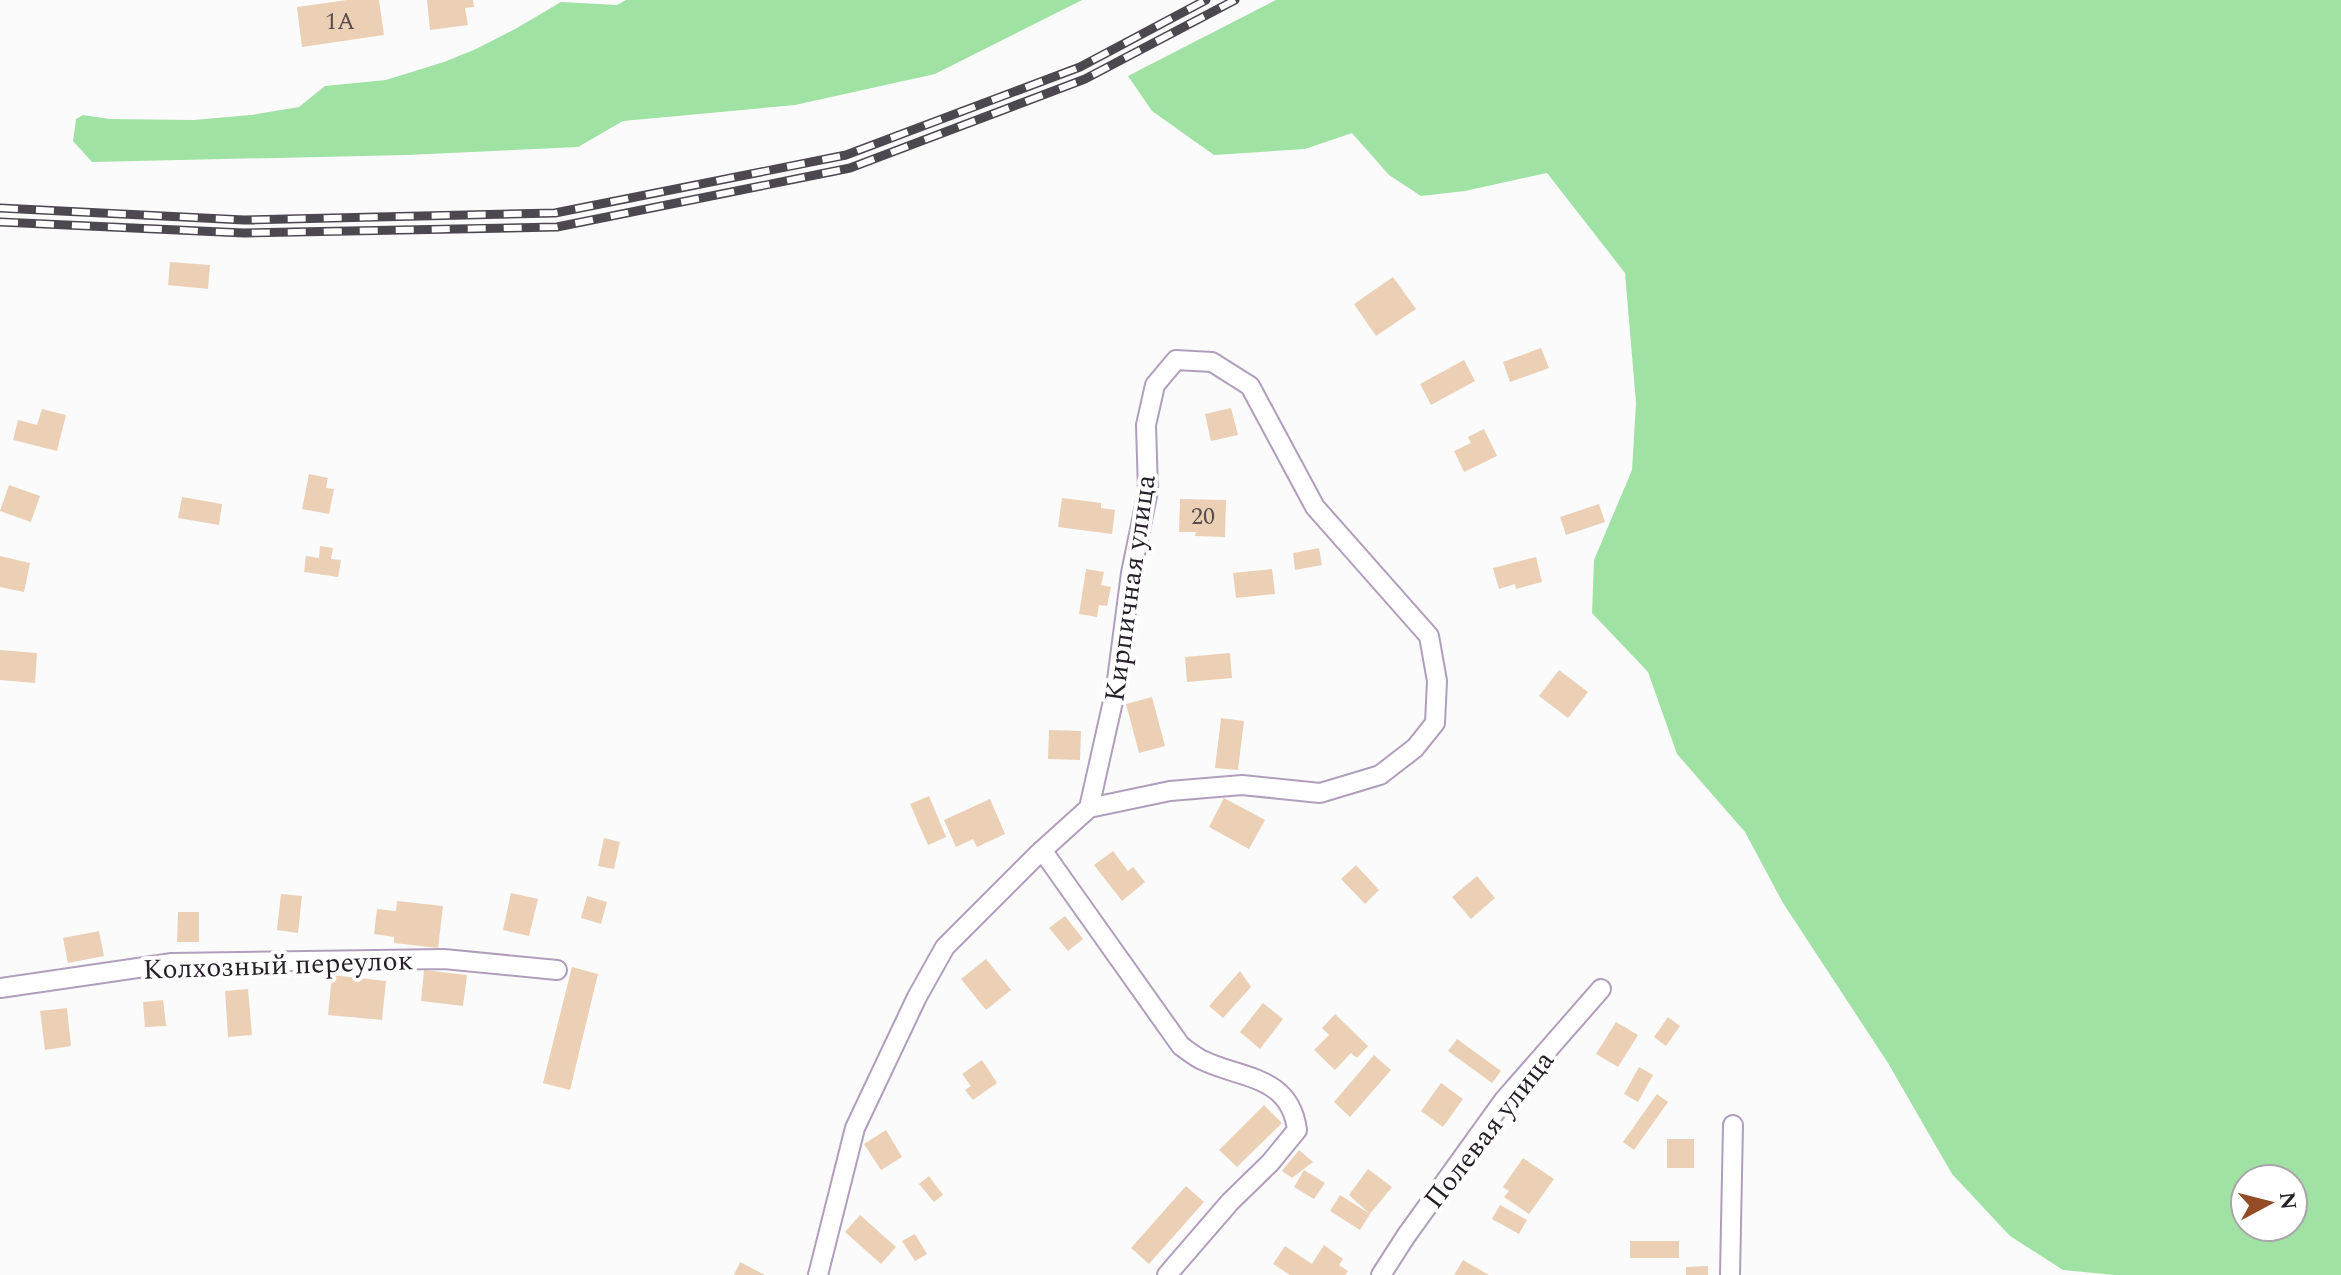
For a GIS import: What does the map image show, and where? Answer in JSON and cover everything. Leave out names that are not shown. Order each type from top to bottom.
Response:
[{"type":"street","name":"Кирпичная улица","points":[[818,1275],[855,1128],[917,997],[945,947],[1042,850],[1089,808],[1170,791],[1242,785],[1320,793],[1380,775],[1415,748],[1435,723],[1437,681],[1429,636],[1315,507],[1250,386],[1212,362],[1176,360],[1155,385],[1146,425],[1148,491],[1131,573],[1116,688],[1089,808]]},
{"type":"street","points":[[1042,850],[1181,1046],[1201,1060],[1274,1087],[1295,1113],[1297,1130],[1167,1275]]},
{"type":"street","name":"Колхозный переулок","points":[[0,988],[172,963],[444,959],[557,970]]},
{"type":"street","name":"Полевая улица","points":[[1381,1275],[1504,1100],[1601,989]]},
{"type":"street","points":[[1730,1275],[1733,1125]]},
{"type":"green space","points":[[626,0],[1082,0],[935,74],[795,105],[623,121],[578,147],[407,155],[92,162],[73,141],[76,119],[83,115],[110,119],[194,120],[299,107],[325,86],[386,80],[444,62],[517,28],[561,2],[617,5]]},
{"type":"green space","points":[[1276,0],[2341,0],[2341,1275],[2115,1275],[2063,1270],[2010,1236],[1952,1174],[1888,1063],[1783,903],[1745,832],[1677,754],[1648,672],[1592,613],[1594,560],[1632,470],[1636,403],[1625,273],[1547,173],[1465,191],[1421,196],[1389,175],[1352,133],[1305,149],[1214,155],[1152,111],[1128,76]]},
{"type":"building","points":[[347,0],[379,0],[384,35],[302,47],[297,7]]},
{"type":"building","points":[[427,0],[473,0],[474,7],[465,8],[468,25],[430,30]]},
{"type":"building","points":[[170,262],[210,265],[208,289],[168,285]]},
{"type":"building","points":[[1393,277],[1416,309],[1376,336],[1354,304]]},
{"type":"building","points":[[1541,348],[1549,368],[1510,382],[1503,362]]},
{"type":"building","points":[[1464,360],[1475,381],[1431,405],[1420,384]]},
{"type":"building","points":[[1231,408],[1238,435],[1211,441],[1205,414]]},
{"type":"building","points":[[42,409],[66,415],[57,451],[13,440],[18,420],[37,425]]},
{"type":"building","points":[[1484,429],[1497,456],[1464,472],[1454,451],[1471,443],[1468,437]]},
{"type":"building","points":[[309,474],[328,478],[326,488],[334,489],[329,514],[302,509]]},
{"type":"building","points":[[9,485],[40,496],[31,522],[0,511]]},
{"type":"building","points":[[182,497],[222,504],[219,525],[178,518]]},
{"type":"building","points":[[1062,498],[1101,503],[1101,508],[1115,510],[1112,534],[1058,527]]},
{"type":"building","points":[[1180,499],[1226,500],[1225,537],[1179,532]]},
{"type":"building","points":[[1599,504],[1605,522],[1566,535],[1560,517]]},
{"type":"building","points":[[320,546],[333,548],[331,559],[341,560],[338,577],[304,572],[306,556],[319,558]]},
{"type":"building","points":[[1319,548],[1322,565],[1295,570],[1293,553]]},
{"type":"building","points":[[0,556],[30,563],[24,592],[0,587]]},
{"type":"building","points":[[1536,557],[1542,582],[1516,589],[1515,584],[1499,589],[1493,568]]},
{"type":"building","points":[[1086,569],[1104,572],[1101,585],[1111,587],[1107,606],[1099,605],[1097,617],[1079,614]]},
{"type":"building","points":[[1272,569],[1275,594],[1236,598],[1233,573]]},
{"type":"building","points":[[0,650],[37,653],[35,683],[0,680]]},
{"type":"building","points":[[1230,653],[1232,678],[1187,682],[1185,657]]},
{"type":"building","points":[[1559,670],[1588,692],[1568,718],[1539,696]]},
{"type":"building","points":[[1152,697],[1165,746],[1139,753],[1126,704]]},
{"type":"building","points":[[1221,718],[1244,721],[1238,770],[1215,768]]},
{"type":"building","points":[[1049,730],[1081,731],[1080,760],[1048,759]]},
{"type":"building","points":[[929,796],[946,837],[928,845],[910,804]]},
{"type":"building","points":[[1224,798],[1265,820],[1249,849],[1209,827]]},
{"type":"building","points":[[990,799],[1005,834],[977,847],[973,839],[956,847],[944,820]]},
{"type":"building","points":[[604,838],[620,842],[614,869],[598,866]]},
{"type":"building","points":[[1113,851],[1128,871],[1133,867],[1145,882],[1122,901],[1094,865]]},
{"type":"building","points":[[1356,865],[1379,890],[1365,904],[1341,879]]},
{"type":"building","points":[[1477,876],[1495,898],[1471,919],[1452,897]]},
{"type":"building","points":[[511,893],[538,899],[529,936],[503,930]]},
{"type":"building","points":[[281,894],[302,896],[298,933],[277,930]]},
{"type":"building","points":[[587,896],[607,902],[601,924],[581,918]]},
{"type":"building","points":[[397,901],[443,906],[438,948],[394,943],[394,937],[374,934],[377,909],[396,911]]},
{"type":"building","points":[[178,912],[199,912],[199,942],[177,942]]},
{"type":"building","points":[[1065,916],[1083,939],[1068,951],[1049,928]]},
{"type":"building","points":[[99,931],[104,956],[68,963],[63,938]]},
{"type":"building","points":[[986,959],[1011,990],[986,1010],[961,979]]},
{"type":"building","points":[[572,967],[598,974],[570,1090],[543,1083]]},
{"type":"building","points":[[424,970],[467,975],[463,1006],[421,1001]]},
{"type":"building","points":[[1240,971],[1251,987],[1223,1018],[1209,1006]]},
{"type":"building","points":[[332,975],[386,981],[382,1020],[328,1015]]},
{"type":"building","points":[[248,989],[252,1035],[228,1037],[225,991]]},
{"type":"building","points":[[163,1000],[166,1026],[145,1027],[143,1002]]},
{"type":"building","points":[[1263,1003],[1283,1019],[1260,1049],[1240,1032]]},
{"type":"building","points":[[67,1008],[71,1046],[45,1050],[40,1011]]},
{"type":"building","points":[[1335,1014],[1368,1046],[1357,1058],[1351,1053],[1335,1070],[1314,1050],[1329,1035],[1322,1028]]},
{"type":"building","points":[[1668,1017],[1680,1026],[1666,1046],[1654,1037]]},
{"type":"building","points":[[1616,1022],[1638,1035],[1618,1067],[1596,1054]]},
{"type":"building","points":[[1457,1039],[1501,1071],[1492,1083],[1448,1051]]},
{"type":"building","points":[[1374,1055],[1391,1070],[1350,1117],[1334,1102]]},
{"type":"building","points":[[982,1060],[997,1083],[973,1100],[965,1090],[971,1086],[962,1074]]},
{"type":"building","points":[[1639,1067],[1653,1075],[1638,1102],[1624,1094]]},
{"type":"building","points":[[1441,1083],[1463,1099],[1443,1127],[1421,1111]]},
{"type":"building","points":[[1657,1094],[1668,1102],[1634,1150],[1623,1142]]},
{"type":"building","points":[[1264,1105],[1282,1123],[1237,1167],[1219,1150]]},
{"type":"building","points":[[886,1130],[902,1157],[881,1170],[864,1144]]},
{"type":"building","points":[[1667,1139],[1694,1139],[1694,1168],[1667,1168]]},
{"type":"building","points":[[1299,1150],[1313,1162],[1292,1178],[1282,1171]]},
{"type":"building","points":[[1523,1158],[1554,1179],[1529,1214],[1504,1197],[1509,1191],[1503,1187]]},
{"type":"building","points":[[1368,1169],[1392,1187],[1370,1214],[1349,1195]]},
{"type":"building","points":[[1304,1170],[1325,1183],[1314,1199],[1294,1187]]},
{"type":"building","points":[[929,1176],[943,1195],[934,1202],[919,1184]]},
{"type":"building","points":[[1186,1186],[1204,1202],[1149,1264],[1131,1248]]},
{"type":"building","points":[[1340,1195],[1370,1214],[1360,1230],[1330,1211]]},
{"type":"building","points":[[1500,1205],[1527,1220],[1519,1234],[1492,1219]]},
{"type":"building","points":[[860,1215],[896,1247],[881,1264],[845,1232]]},
{"type":"building","points":[[915,1234],[927,1254],[915,1261],[902,1241]]},
{"type":"building","points":[[1630,1241],[1679,1241],[1679,1258],[1630,1258]]},
{"type":"building","points":[[1324,1245],[1343,1259],[1339,1265],[1348,1271],[1345,1275],[1290,1275],[1273,1264],[1285,1246],[1312,1264]]},
{"type":"building","points":[[1463,1260],[1489,1275],[1454,1275]]},
{"type":"building","points":[[740,1262],[765,1275],[734,1275]]},
{"type":"building","points":[[1708,1266],[1708,1275],[1686,1275],[1686,1267]]},
{"type":"railway","points":[[0,208],[244,220],[555,213],[846,155],[1080,67],[1206,0]]},
{"type":"railway","points":[[0,222],[244,233],[557,227],[850,168],[1085,79],[1235,0]]}]
